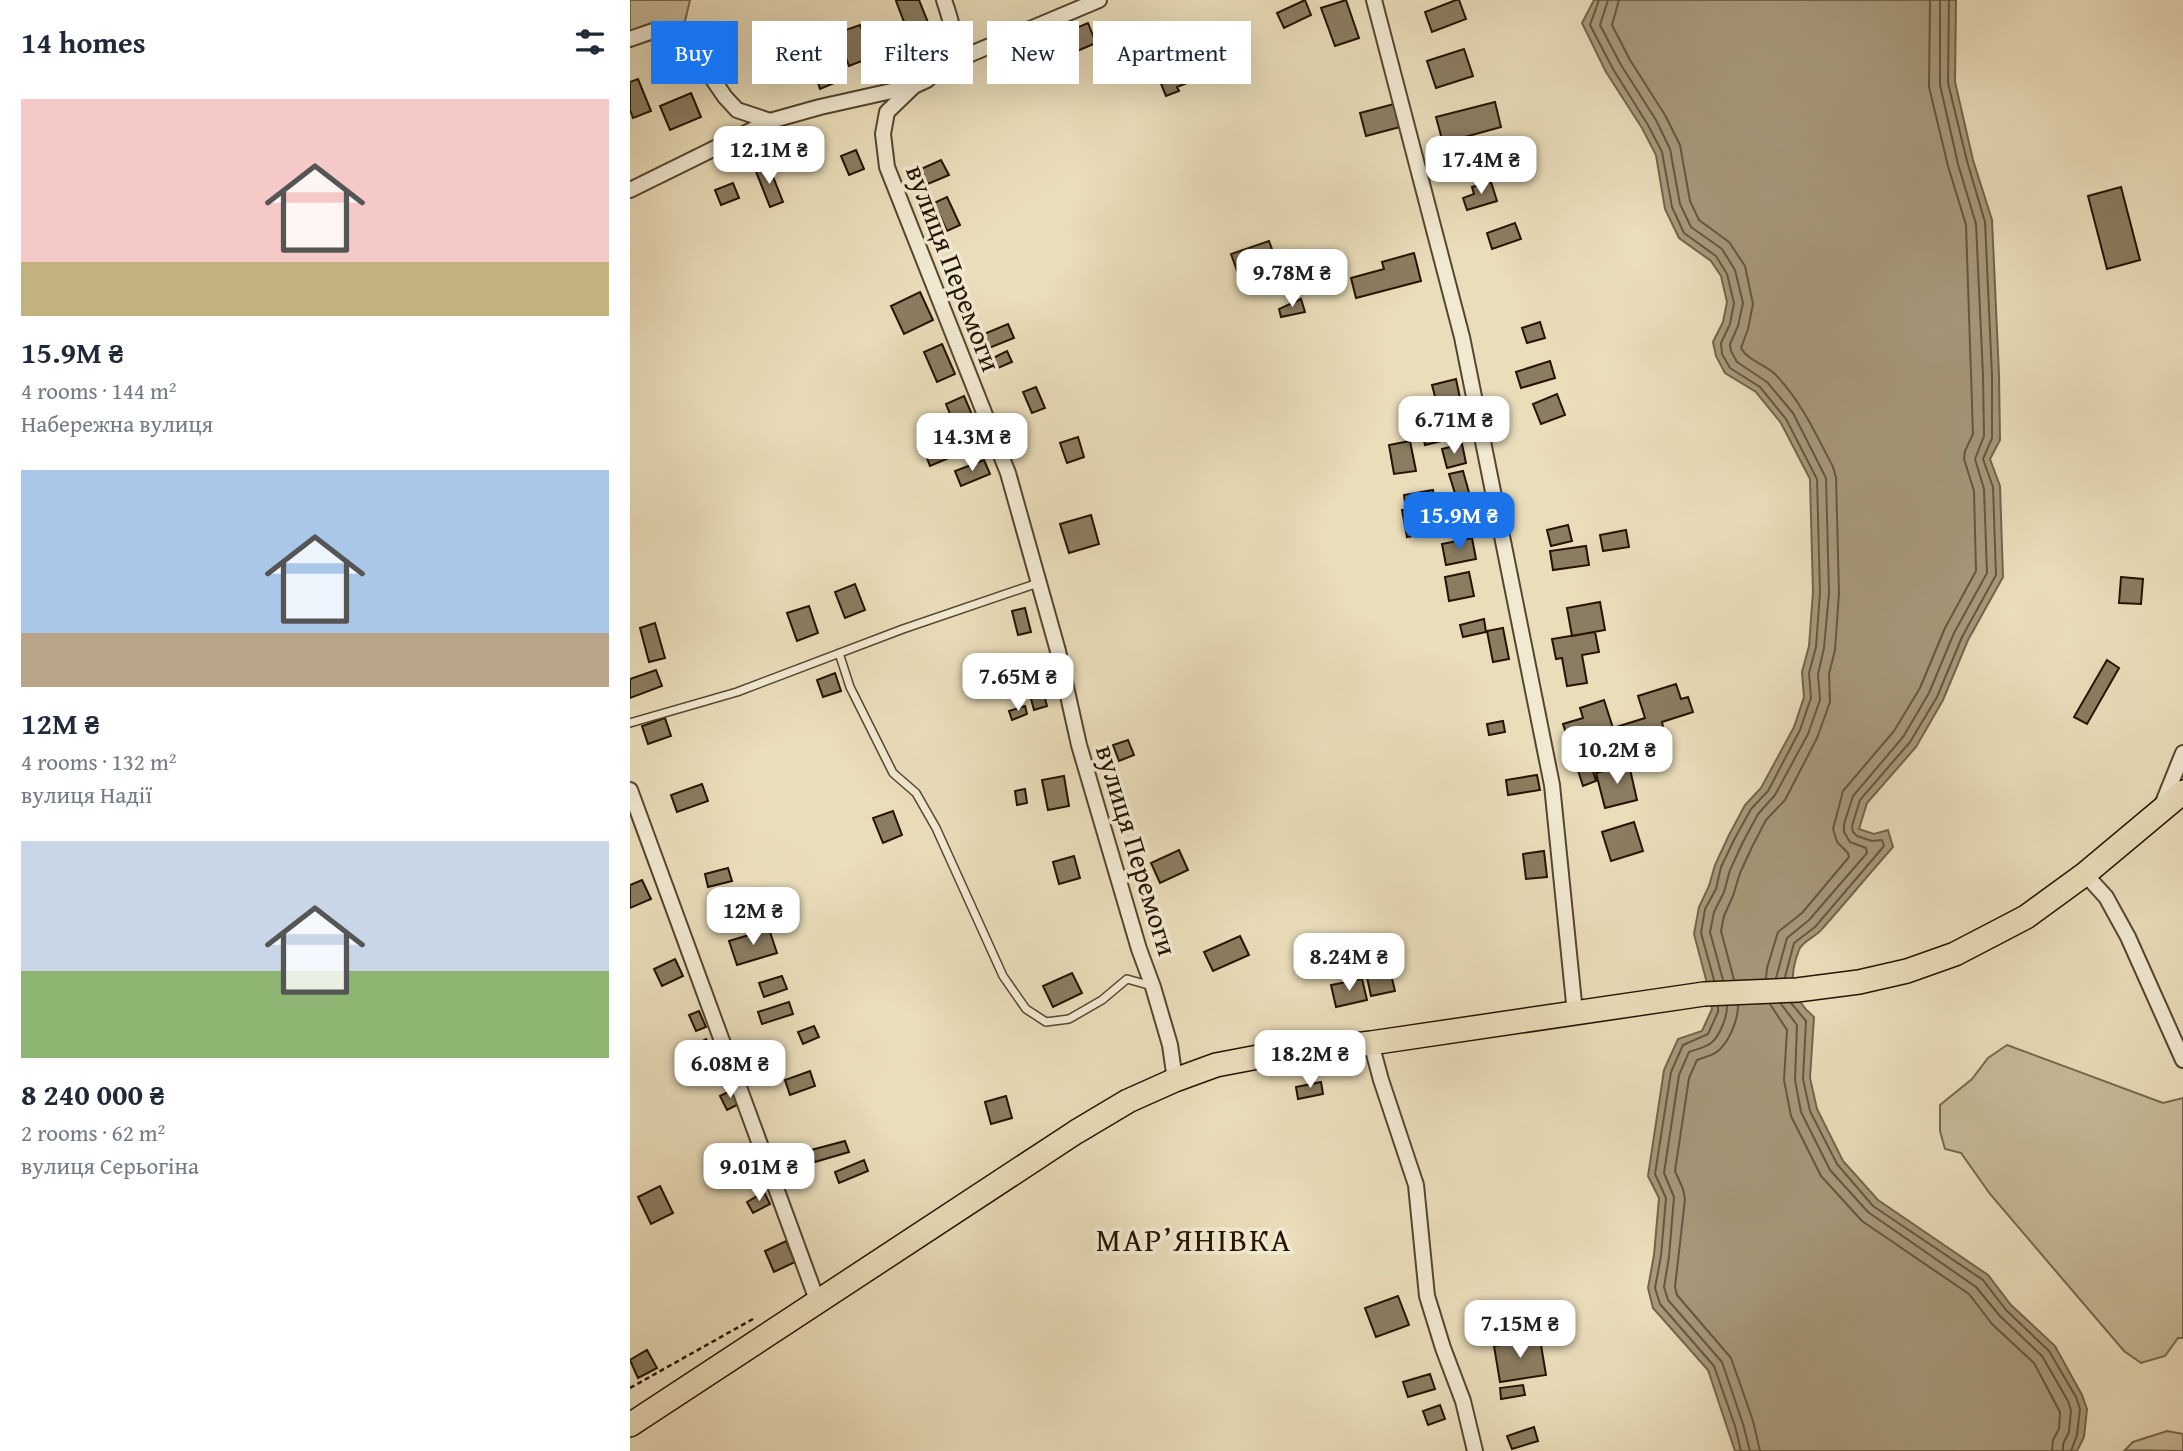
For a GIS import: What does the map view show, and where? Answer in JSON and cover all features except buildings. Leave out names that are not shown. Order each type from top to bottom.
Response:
[{"type":"main road","points":[[630,1425],[1076,1132],[1128,1101],[1175,1080],[1216,1065],[1258,1058],[1704,994],[1797,990],[1858,982],[1907,971],[1955,954],[2026,917],[2085,874],[2183,792]]},
{"type":"street","points":[[944,0],[950,21]]},
{"type":"street","points":[[973,53],[1099,0]]},
{"type":"street","points":[[1374,0],[1462,337],[1549,771],[1575,1013]]},
{"type":"street","points":[[630,38],[653,31],[684,42],[737,110],[771,121]]},
{"type":"street","points":[[630,190],[771,121],[918,84]]},
{"type":"street","name":"вулиця Перемоги","points":[[914,86],[887,112],[883,134],[887,167],[1008,473],[1058,651],[1079,745],[1170,1045],[1175,1080]]},
{"type":"street","points":[[2158,813],[2183,753]]},
{"type":"street","points":[[630,790],[817,1300]]},
{"type":"street","points":[[2085,874],[2106,897],[2128,937],[2183,1059]]},
{"type":"street","points":[[1371,1043],[1416,1185],[1427,1296],[1463,1401],[1475,1451]]},
{"type":"lane","points":[[630,723],[737,692],[838,653],[1038,583]]},
{"type":"lane","points":[[838,653],[850,687],[892,773],[916,793],[936,828],[1003,976],[1026,1009],[1046,1022],[1069,1019],[1102,1000],[1127,979],[1153,987]]},
{"type":"path","points":[[630,1388],[763,1314]]},
{"type":"shaded area","points":[[630,0],[690,0],[685,21],[651,21],[651,36],[630,46]]},
{"type":"shaded area","points":[[2007,1045],[2163,1103],[2183,1098],[2183,1338],[2178,1338],[2165,1356],[2141,1363],[2124,1351],[1990,1194],[1961,1153],[1945,1149],[1940,1131],[1940,1105],[1972,1079],[1988,1058]]},
{"type":"shaded area","points":[[2167,1431],[2183,1434],[2183,1451],[2125,1450],[2133,1442]]},
{"type":"water","points":[[1594,0],[1956,0],[1955,82],[1973,160],[1992,220],[2000,440],[1990,459],[2000,486],[2003,577],[1968,640],[1943,700],[1916,747],[1867,803],[1859,829],[1874,834],[1888,830],[1893,847],[1819,932],[1801,947],[1793,978],[1796,995],[1814,1017],[1810,1078],[1817,1109],[1843,1161],[1878,1200],[1988,1275],[2011,1305],[2055,1346],[2087,1409],[2084,1437],[2077,1451],[1735,1451],[1708,1370],[1653,1308],[1648,1288],[1659,1198],[1648,1176],[1664,1070],[1678,1039],[1702,1031],[1712,1009],[1694,934],[1699,907],[1729,835],[1745,805],[1761,788],[1794,727],[1804,697],[1802,672],[1809,646],[1813,592],[1810,479],[1781,423],[1756,392],[1725,373],[1716,356],[1713,342],[1723,322],[1727,302],[1721,276],[1711,261],[1679,238],[1665,209],[1656,155],[1606,72],[1582,23]]},
{"type":"district","name":"МАР’ЯНІВКА","points":[[1194,1240]]}]
